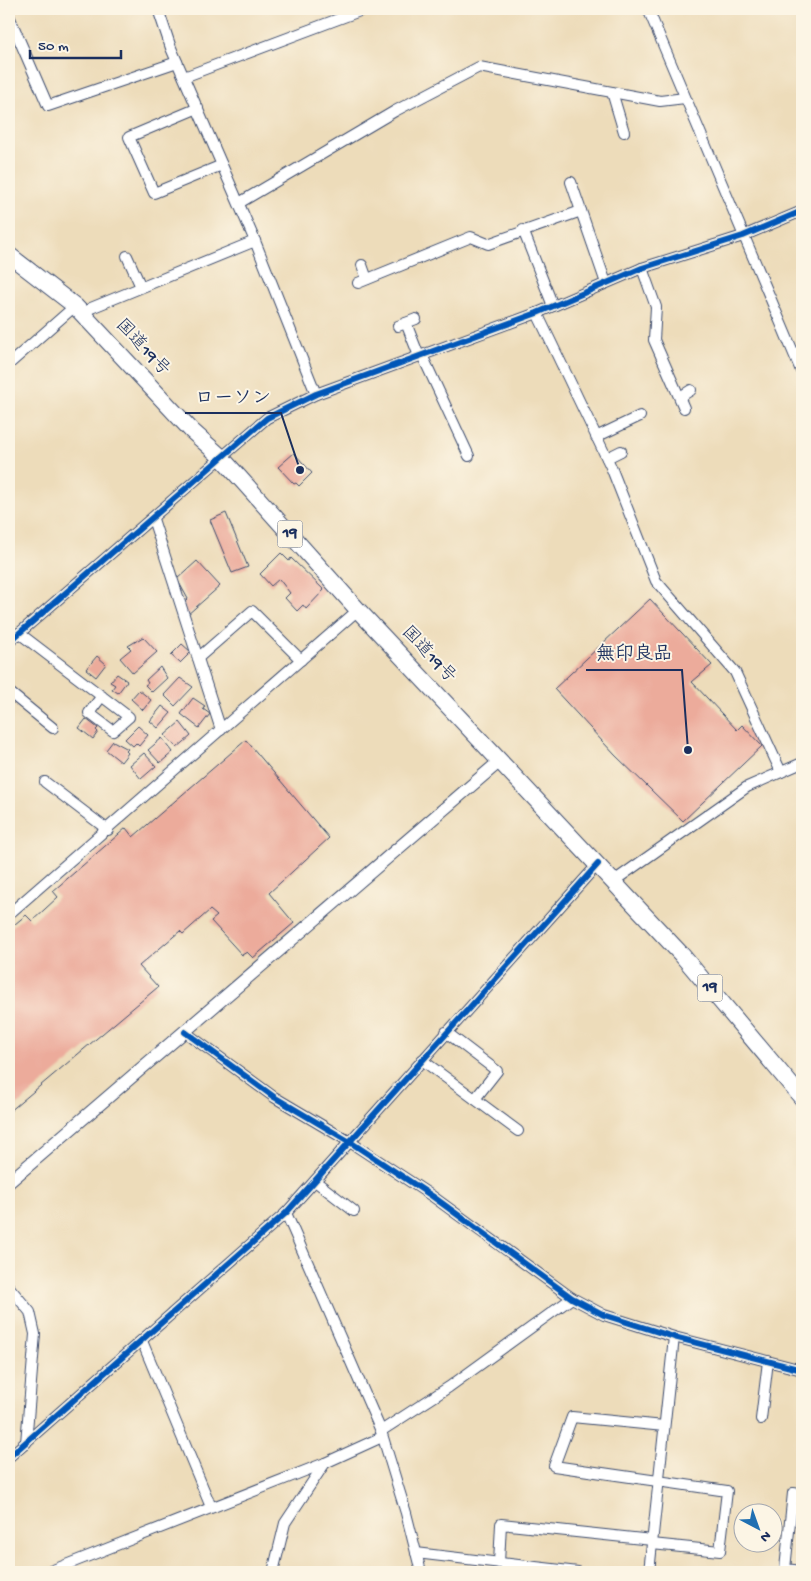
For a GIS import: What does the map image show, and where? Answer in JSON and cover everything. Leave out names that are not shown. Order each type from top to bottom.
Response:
[{"type":"highway","name":"国道19号","points":[[9,255],[79,310],[192,431],[221,457],[358,610],[681,954],[802,1098]]},
{"type":"street","points":[[158,9],[177,62],[255,240],[316,394]]},
{"type":"street","points":[[184,77],[365,9]]},
{"type":"street","points":[[648,9],[743,236],[798,355],[802,373]]},
{"type":"street","points":[[9,17],[48,106],[177,62]]},
{"type":"street","points":[[239,203],[395,111],[479,66],[660,101],[685,98]]},
{"type":"street","points":[[612,92],[624,132]]},
{"type":"street","points":[[198,108],[129,137],[154,193],[222,165]]},
{"type":"street","points":[[571,182],[606,283]]},
{"type":"street","points":[[362,265],[362,281],[471,237],[488,244],[581,211]]},
{"type":"street","points":[[9,642],[153,519],[267,418],[316,394],[553,306],[642,268],[743,236],[802,211]]},
{"type":"street","points":[[523,230],[553,306]]},
{"type":"street","points":[[9,364],[79,310],[91,308],[255,240]]},
{"type":"street","points":[[127,256],[141,287]]},
{"type":"street","points":[[642,268],[656,307],[654,340],[684,408]]},
{"type":"street","points":[[537,312],[607,458],[656,581],[735,672],[781,772]]},
{"type":"street","points":[[416,319],[402,324],[421,356],[469,456]]},
{"type":"street","points":[[680,397],[692,390]]},
{"type":"street","points":[[596,437],[640,416]]},
{"type":"street","points":[[607,458],[621,451]]},
{"type":"street","points":[[153,519],[221,730]]},
{"type":"street","points":[[9,914],[108,830],[358,610]]},
{"type":"street","points":[[198,658],[252,611],[301,660]]},
{"type":"street","points":[[19,633],[102,696]]},
{"type":"street","points":[[9,692],[53,728]]},
{"type":"street","points":[[9,1182],[500,761]]},
{"type":"street","points":[[614,881],[747,787],[802,763]]},
{"type":"street","points":[[45,782],[108,830]]},
{"type":"street","points":[[9,1457],[286,1213],[598,864]]},
{"type":"street","points":[[185,1032],[266,1092],[350,1142],[432,1196],[572,1298],[604,1314],[674,1337],[802,1370]]},
{"type":"street","points":[[446,1032],[497,1071],[475,1099]]},
{"type":"street","points":[[422,1060],[518,1131]]},
{"type":"street","points":[[315,1181],[354,1211]]},
{"type":"street","points":[[286,1213],[382,1434],[421,1572]]},
{"type":"street","points":[[9,1288],[30,1312],[35,1334],[26,1443]]},
{"type":"street","points":[[48,1572],[325,1463],[382,1434],[572,1298]]},
{"type":"street","points":[[649,1572],[674,1337]]},
{"type":"street","points":[[142,1341],[211,1507]]},
{"type":"street","points":[[761,1419],[768,1361]]},
{"type":"street","points":[[499,1563],[502,1524],[720,1551],[727,1491],[554,1466],[572,1417],[664,1426]]},
{"type":"street","points":[[273,1572],[285,1524],[325,1463]]},
{"type":"street","points":[[802,1494],[793,1493],[785,1569],[802,1571]]},
{"type":"street","points":[[416,1554],[578,1572]]},
{"type":"building","points":[[294,453],[312,473],[299,486],[296,483],[294,484],[278,467]]},
{"type":"building","points":[[226,513],[248,567],[232,573],[210,520]]},
{"type":"building","points":[[281,553],[289,561],[291,558],[324,590],[306,609],[303,605],[297,611],[285,598],[290,593],[279,579],[271,586],[260,574]]},
{"type":"building","points":[[197,561],[220,586],[187,615],[183,604],[188,599],[177,579]]},
{"type":"building","points":[[650,599],[712,665],[692,682],[737,730],[742,725],[762,746],[683,821],[615,755],[554,689]]},
{"type":"building","points":[[143,637],[157,652],[133,673],[120,658],[131,649],[128,646]]},
{"type":"building","points":[[182,644],[191,652],[180,663],[171,655]]},
{"type":"building","points":[[97,656],[106,664],[96,677],[86,669]]},
{"type":"building","points":[[160,667],[167,678],[152,692],[145,685],[148,683],[146,680]]},
{"type":"building","points":[[117,674],[127,681],[118,693],[112,689],[115,685],[110,682]]},
{"type":"building","points":[[180,678],[193,687],[175,706],[164,695]]},
{"type":"building","points":[[139,690],[151,700],[143,710],[131,699]]},
{"type":"building","points":[[193,698],[205,706],[203,709],[210,714],[199,728],[181,714]]},
{"type":"building","points":[[162,706],[171,713],[158,728],[150,721]]},
{"type":"building","points":[[86,719],[98,728],[96,730],[98,732],[93,739],[79,728]]},
{"type":"building","points":[[180,722],[191,736],[177,748],[165,735]]},
{"type":"building","points":[[138,726],[148,735],[139,746],[136,743],[133,746],[125,739]]},
{"type":"building","points":[[162,738],[173,752],[160,763],[148,750]]},
{"type":"building","points":[[246,740],[329,838],[269,893],[294,923],[253,958],[247,952],[242,955],[211,921],[217,916],[210,910],[183,934],[180,931],[139,966],[158,987],[9,1112],[9,929],[26,915],[32,921],[58,897],[53,891],[126,828],[133,837]]},
{"type":"building","points":[[113,741],[128,749],[126,751],[128,753],[121,762],[106,750]]},
{"type":"building","points":[[144,753],[156,766],[141,779],[130,765]]},
{"type":"cycle path","points":[[9,642],[267,418],[316,394],[537,313],[642,268],[743,236],[802,211]]},
{"type":"cycle path","points":[[9,1457],[286,1213],[598,864]]},
{"type":"cycle path","points":[[185,1032],[274,1097],[350,1142],[432,1196],[572,1298],[604,1315],[674,1337],[802,1370]]},
{"type":"place","name":"ローソン","points":[[300,470]]},
{"type":"place","name":"無印良品","points":[[688,750]]}]
